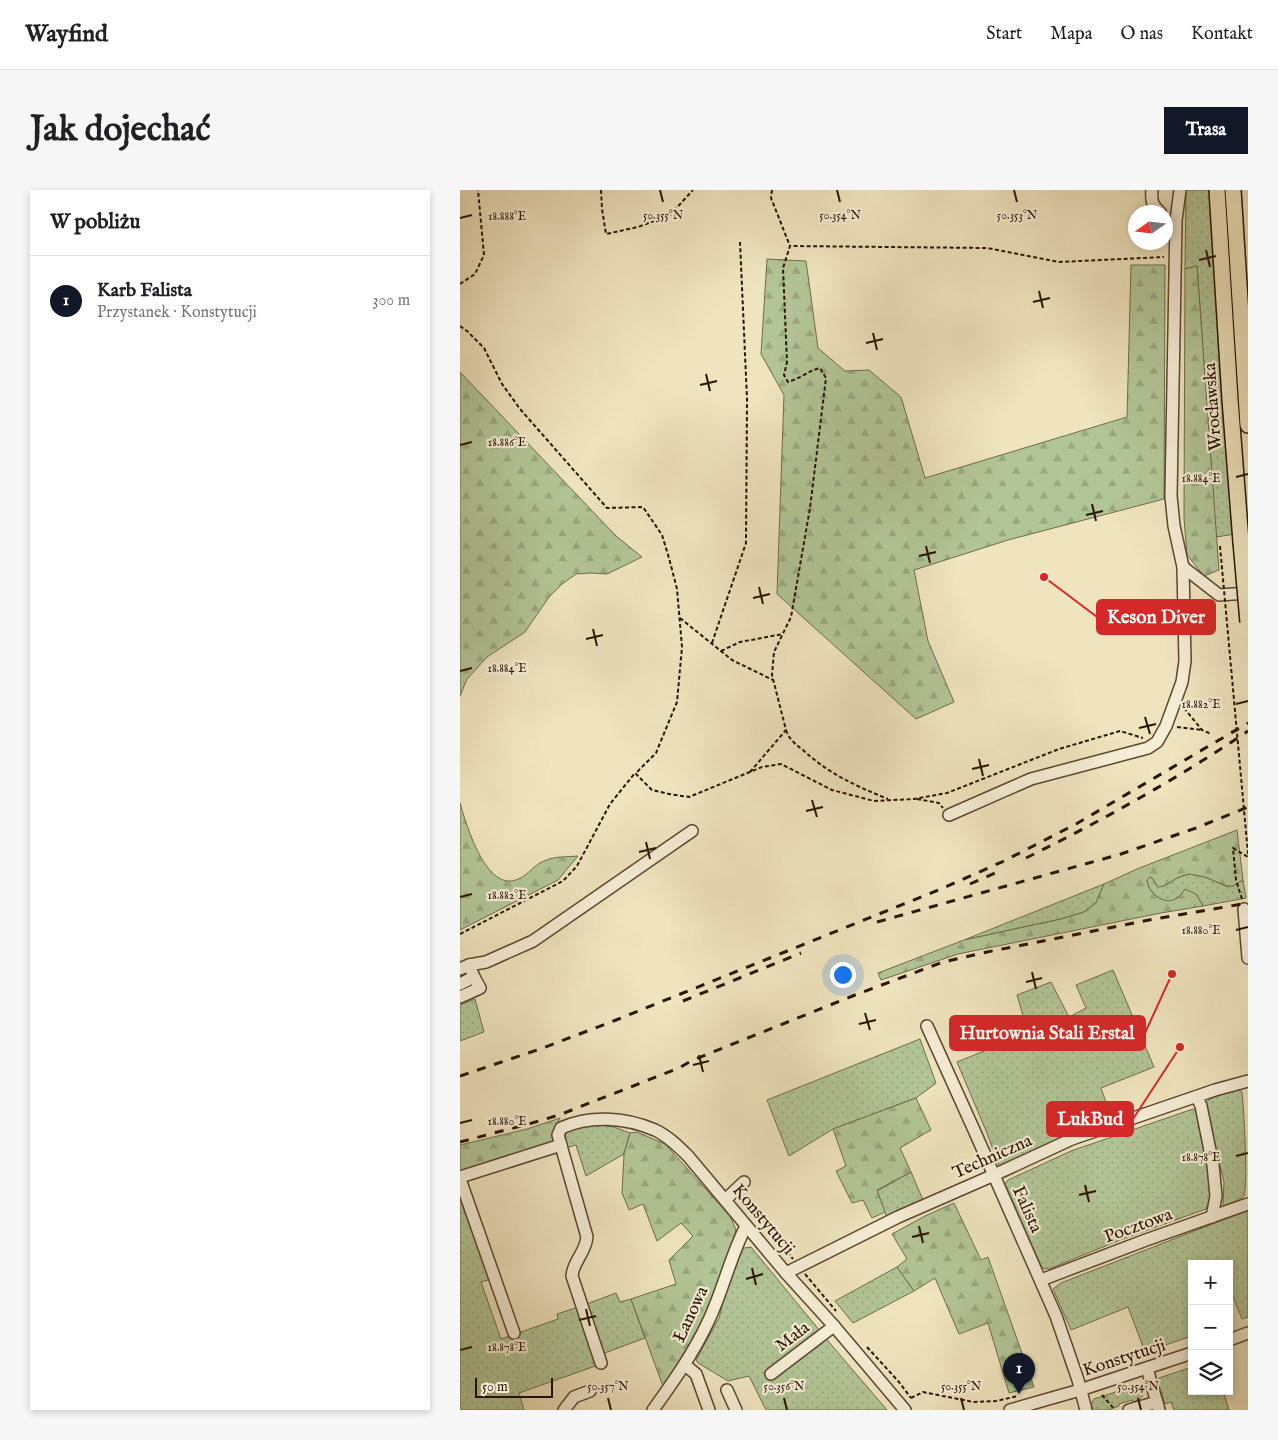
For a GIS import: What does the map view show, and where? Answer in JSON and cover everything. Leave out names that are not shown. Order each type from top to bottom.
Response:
[{"type":"main road","name":"Wrocławska","points":[[1217,190],[1230,400],[1248,622]]},
{"type":"main road","name":"Wrocławska","points":[[1233,190],[1248,425]]},
{"type":"street","points":[[1152,190],[1151,197],[1153,205]]},
{"type":"street","points":[[1173,212],[1180,190]]},
{"type":"street","points":[[949,815],[1031,779],[1148,748],[1157,742],[1166,726],[1182,682],[1185,661],[1183,567],[1174,526],[1171,496],[1176,257],[1173,234]]},
{"type":"street","points":[[1183,567],[1219,595],[1248,594]]},
{"type":"street","points":[[464,967],[486,962],[533,941],[692,831]]},
{"type":"street","points":[[1243,904],[1248,958]]},
{"type":"street","points":[[460,997],[480,988],[474,977],[464,967]]},
{"type":"street","points":[[460,984],[474,977]]},
{"type":"street","name":"Falista","points":[[927,1026],[1041,1280],[1069,1351],[1086,1410]]},
{"type":"street","name":"Techniczna","points":[[786,1273],[898,1216],[1072,1139],[1248,1081]]},
{"type":"street","points":[[1197,1097],[1201,1106],[1213,1165],[1216,1196],[1212,1217]]},
{"type":"street","name":"Konstytucji","points":[[560,1145],[558,1135],[560,1128],[583,1121],[604,1119],[629,1122],[656,1130],[674,1143],[688,1156],[786,1273],[837,1321],[906,1405]]},
{"type":"street","points":[[514,1333],[460,1178],[560,1145],[586,1237],[585,1249],[572,1271],[572,1276],[601,1363]]},
{"type":"street","points":[[725,1200],[740,1185]]},
{"type":"street","name":"Pocztowa","points":[[1041,1280],[1248,1204]]},
{"type":"street","name":"Łanowa","points":[[653,1410],[685,1365],[708,1322],[721,1292],[736,1246],[746,1226]]},
{"type":"street","name":"Mała","points":[[771,1374],[837,1321]]},
{"type":"street","points":[[1233,1339],[1248,1333]]},
{"type":"street","name":"Konstytucji","points":[[1010,1410],[1080,1390],[1188,1354]]},
{"type":"street","points":[[685,1365],[696,1374],[709,1410]]},
{"type":"street","points":[[1129,1410],[1158,1406],[1147,1368]]},
{"type":"street","points":[[727,1390],[736,1410]]},
{"type":"street","points":[[564,1410],[574,1397],[590,1391]]},
{"type":"path","points":[[460,284],[475,274],[484,255],[478,190]]},
{"type":"path","points":[[601,190],[606,234],[638,227],[670,215],[693,190]]},
{"type":"path","points":[[772,190],[771,198],[790,246],[783,268],[787,362],[784,375],[788,382],[797,379],[809,371],[820,368],[826,378],[810,508],[791,617],[774,652],[772,675],[789,738],[818,763],[853,785],[891,800]]},
{"type":"path","points":[[712,643],[746,543],[747,399],[740,242]]},
{"type":"path","points":[[790,246],[987,248],[1059,262],[1176,257]]},
{"type":"path","points":[[460,326],[484,348],[502,384],[520,409],[607,508],[642,508],[662,535],[677,589],[682,647],[678,702],[656,753],[635,773],[610,804],[577,866],[563,881],[460,934]]},
{"type":"path","points":[[1220,546],[1248,855]]},
{"type":"path","points":[[678,617],[732,660],[773,680]]},
{"type":"path","points":[[721,651],[740,642],[783,634]]},
{"type":"path","points":[[1176,700],[1202,730]]},
{"type":"path","points":[[1166,726],[1202,730],[1211,734]]},
{"type":"path","points":[[750,772],[786,730]]},
{"type":"path","points":[[635,773],[652,790],[689,797],[762,767],[781,764],[832,790],[874,801],[891,800],[947,793],[1059,749],[1120,732],[1157,742]]},
{"type":"path","points":[[914,798],[939,803],[949,815]]},
{"type":"path","points":[[1243,904],[1236,880],[1233,848],[1248,855]]},
{"type":"path","points":[[740,1185],[837,1321]]},
{"type":"path","points":[[864,1344],[899,1382],[906,1405],[923,1392],[973,1402],[996,1401],[1022,1395]]},
{"type":"path","points":[[1102,1395],[1116,1410]]},
{"type":"green space","points":[[1186,190],[1211,190],[1235,534],[1216,537],[1197,266],[1185,269]]},
{"type":"green space","points":[[767,259],[806,261],[818,348],[845,371],[869,370],[901,397],[925,478],[1127,417],[1131,265],[1165,265],[1164,499],[1008,540],[914,570],[928,641],[954,702],[916,719],[777,594],[784,395],[761,354]]},
{"type":"green space","points":[[1197,266],[1219,570],[1204,576],[1187,555],[1184,518],[1185,269]]},
{"type":"green space","points":[[460,372],[616,536],[642,557],[607,574],[576,574],[562,584],[549,597],[525,632],[487,657],[467,679],[460,696]]},
{"type":"green space","points":[[460,803],[472,838],[485,864],[502,880],[517,880],[548,859],[578,856],[558,880],[460,930]]},
{"type":"green space","points":[[1237,830],[1243,880],[1233,886],[1226,886],[1205,877],[1189,874],[1159,887],[1152,878],[1150,877],[1147,880],[1152,892],[1164,900],[1169,901],[1179,897],[1185,889],[1196,894],[1203,906],[958,954],[881,980],[878,973],[964,940],[1061,919],[1084,912],[1096,903],[1104,884]]},
{"type":"green space","points":[[1189,874],[1205,877],[1226,886],[1233,886],[1243,880],[1246,898],[1203,906],[1196,894],[1182,895],[1173,901],[1164,901],[1156,896],[1147,880],[1150,877],[1156,885],[1164,886],[1179,877]]},
{"type":"green space","points":[[1104,884],[1096,903],[1084,912],[1061,919],[964,940]]},
{"type":"green space","points":[[1113,970],[1154,1067],[1101,1088],[1112,1119],[999,1166],[957,1062],[1028,1033],[1017,995],[1051,982],[1069,1017],[1086,1008],[1076,985]]},
{"type":"green space","points":[[475,999],[484,1032],[460,1041],[460,1005]]},
{"type":"green space","points":[[920,1039],[936,1083],[916,1098],[833,1129],[789,1156],[767,1100]]},
{"type":"green space","points":[[1237,1089],[1242,1092],[1243,1101],[1245,1189],[1242,1198],[1223,1206],[1224,1182],[1205,1104],[1210,1099]]},
{"type":"green space","points":[[916,1098],[931,1130],[900,1148],[911,1172],[877,1190],[885,1212],[872,1218],[863,1200],[852,1203],[836,1171],[846,1166],[833,1129]]},
{"type":"green space","points":[[1193,1109],[1197,1113],[1211,1196],[1206,1209],[1120,1240],[1049,1269],[1042,1268],[1005,1184],[1008,1180],[1071,1151]]},
{"type":"green space","points":[[560,1118],[553,1133],[556,1143],[460,1173],[460,1145],[527,1129]]},
{"type":"green space","points":[[600,1125],[614,1127],[630,1133],[624,1154],[586,1176],[576,1145],[566,1148],[566,1135],[574,1128]]},
{"type":"green space","points":[[637,1132],[665,1144],[730,1216],[736,1230],[714,1299],[688,1352],[664,1389],[631,1299],[676,1284],[669,1260],[693,1236],[681,1223],[657,1241],[643,1204],[629,1210],[622,1193],[624,1154],[630,1133]]},
{"type":"green space","points":[[911,1172],[923,1200],[887,1218],[877,1191]]},
{"type":"green space","points":[[460,1188],[491,1279],[481,1282],[501,1339],[558,1319],[557,1314],[616,1293],[620,1302],[631,1299],[645,1338],[602,1354],[604,1363],[519,1393],[524,1410],[460,1410]]},
{"type":"green space","points":[[954,1203],[981,1260],[988,1257],[1034,1387],[1009,1393],[988,1323],[959,1334],[935,1278],[914,1291],[897,1267],[907,1259],[892,1234]]},
{"type":"green space","points":[[1248,1210],[1248,1317],[1242,1319],[1233,1297],[1233,1260],[1188,1260],[1188,1337],[1145,1352],[1128,1307],[1071,1330],[1053,1289],[1061,1283]]},
{"type":"green space","points":[[751,1247],[887,1410],[766,1410],[749,1376],[728,1381],[698,1363],[696,1360],[719,1318],[736,1253],[744,1248]]},
{"type":"green space","points":[[897,1267],[914,1291],[853,1323],[835,1301]]},
{"type":"green space","points":[[1188,1368],[1188,1395],[1224,1395],[1229,1410],[1174,1410],[1171,1402],[1165,1404],[1158,1383],[1159,1378]]},
{"type":"green space","points":[[1140,1384],[1144,1392],[1142,1397],[1136,1401],[1133,1402],[1132,1400],[1119,1404],[1119,1406],[1108,1410],[1093,1410],[1091,1404],[1094,1399]]},
{"type":"railway","points":[[460,1076],[543,1048],[616,1020],[941,889],[1004,861],[1076,824],[1248,723]]},
{"type":"railway","points":[[1026,858],[1139,798],[1194,766],[1248,731]]},
{"type":"railway","points":[[877,922],[1121,854],[1196,828],[1248,807]]},
{"type":"railway","points":[[970,884],[1002,870]]},
{"type":"railway","points":[[460,1142],[559,1115],[679,1068],[693,1060],[855,995],[943,962],[1149,920],[1248,903]]},
{"type":"railway","points":[[683,1001],[801,953]]},
{"type":"place","name":"Keson Diver","points":[[1044,577]]},
{"type":"place","name":"Hurtownia Stali Erstal","points":[[1172,974]]},
{"type":"place","name":"LukBud","points":[[1180,1047]]},
{"type":"place","name":"Karb Falista","points":[[1019,1394]]}]
